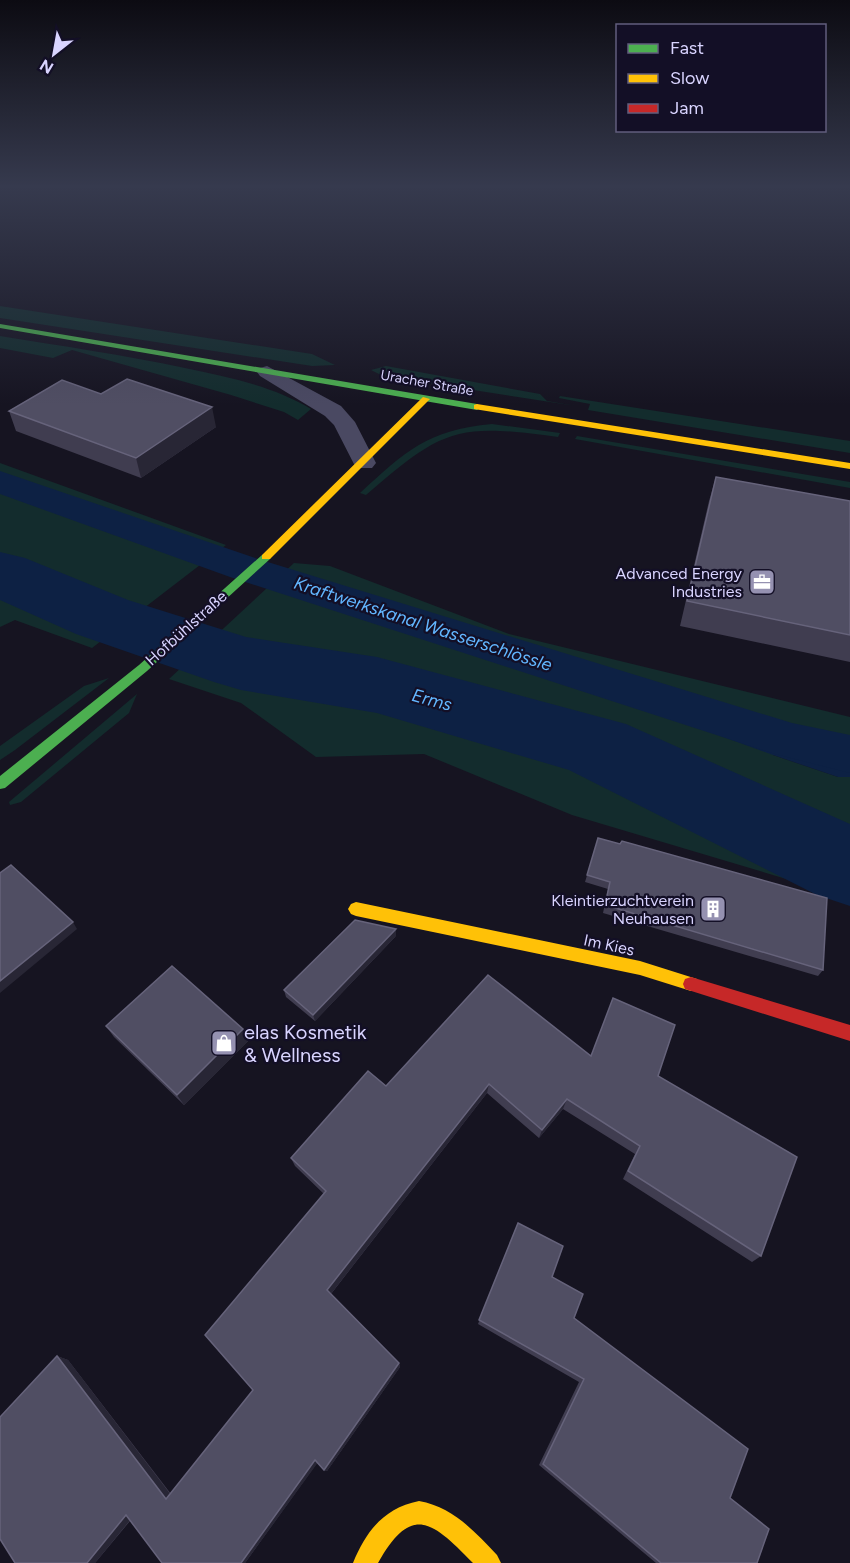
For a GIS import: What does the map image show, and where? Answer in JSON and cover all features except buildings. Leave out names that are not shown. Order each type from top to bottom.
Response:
[{"type":"street","name":"Uracher Straße","points":[[0,326],[426,399],[850,466]]},
{"type":"street","points":[[267,372],[333,411],[344,422],[364,463]]},
{"type":"street","name":"Hofbühlstraße","points":[[0,784],[143,668],[269,554],[364,463],[426,399]]},
{"type":"street","name":"Im Kies","points":[[356,909],[640,968],[850,1033]]},
{"type":"street","points":[[365,1563],[390,1525],[414,1510],[437,1514],[489,1563]]},
{"type":"green space","points":[[0,306],[312,354],[335,365],[312,366],[0,318]]},
{"type":"green space","points":[[0,336],[139,359],[217,375],[266,388],[311,409],[298,420],[284,412],[231,395],[72,350],[53,358],[0,348]]},
{"type":"green space","points":[[386,366],[540,394],[547,401],[576,406],[383,376],[371,370]]},
{"type":"green space","points":[[560,396],[850,441],[850,453],[588,410],[590,404],[559,398]]},
{"type":"green space","points":[[492,424],[560,433],[558,437],[496,431],[453,436],[414,456],[366,495],[360,493],[405,454],[434,437],[450,431]]},
{"type":"green space","points":[[577,436],[850,482],[850,488],[575,439]]},
{"type":"green space","points":[[0,463],[226,545],[92,648],[15,620],[0,627]]},
{"type":"green space","points":[[294,563],[330,566],[509,634],[850,717],[850,739],[796,728],[773,755],[838,777],[850,777],[850,898],[572,815],[424,754],[316,757],[241,703],[169,679]]},
{"type":"green space","points":[[109,678],[0,760],[0,746],[84,686]]},
{"type":"green space","points":[[137,694],[129,713],[21,802],[10,805],[9,802]]},
{"type":"water","points":[[681,692],[796,728],[850,739],[850,777],[838,777],[663,715]]},
{"type":"waterway","name":"Kraftwerkskanal Wasserschlössle","points":[[0,482],[244,568],[792,741],[850,754]]},
{"type":"waterway","name":"Erms","points":[[0,574],[102,617],[241,663],[377,685],[596,746],[850,867]]},
{"type":"traffic: fast","points":[[0,326],[477,407]]},
{"type":"traffic: fast","points":[[0,784],[143,668],[266,557]]},
{"type":"traffic: slow","points":[[266,557],[426,399]]},
{"type":"traffic: slow","points":[[477,407],[850,466]]},
{"type":"traffic: slow","points":[[356,909],[640,968],[691,984]]},
{"type":"traffic: slow","points":[[365,1563],[380,1537],[391,1524],[406,1515],[419,1512],[445,1521],[489,1563]]},
{"type":"traffic: jam","points":[[691,984],[850,1033]]},
{"type":"place","name":"Advanced Energy Industries","points":[[762,582]]},
{"type":"place","name":"Kleintierzuchtverein Neuhausen","points":[[713,909]]},
{"type":"place","name":"elas Kosmetik & Wellness","points":[[224,1043]]}]
